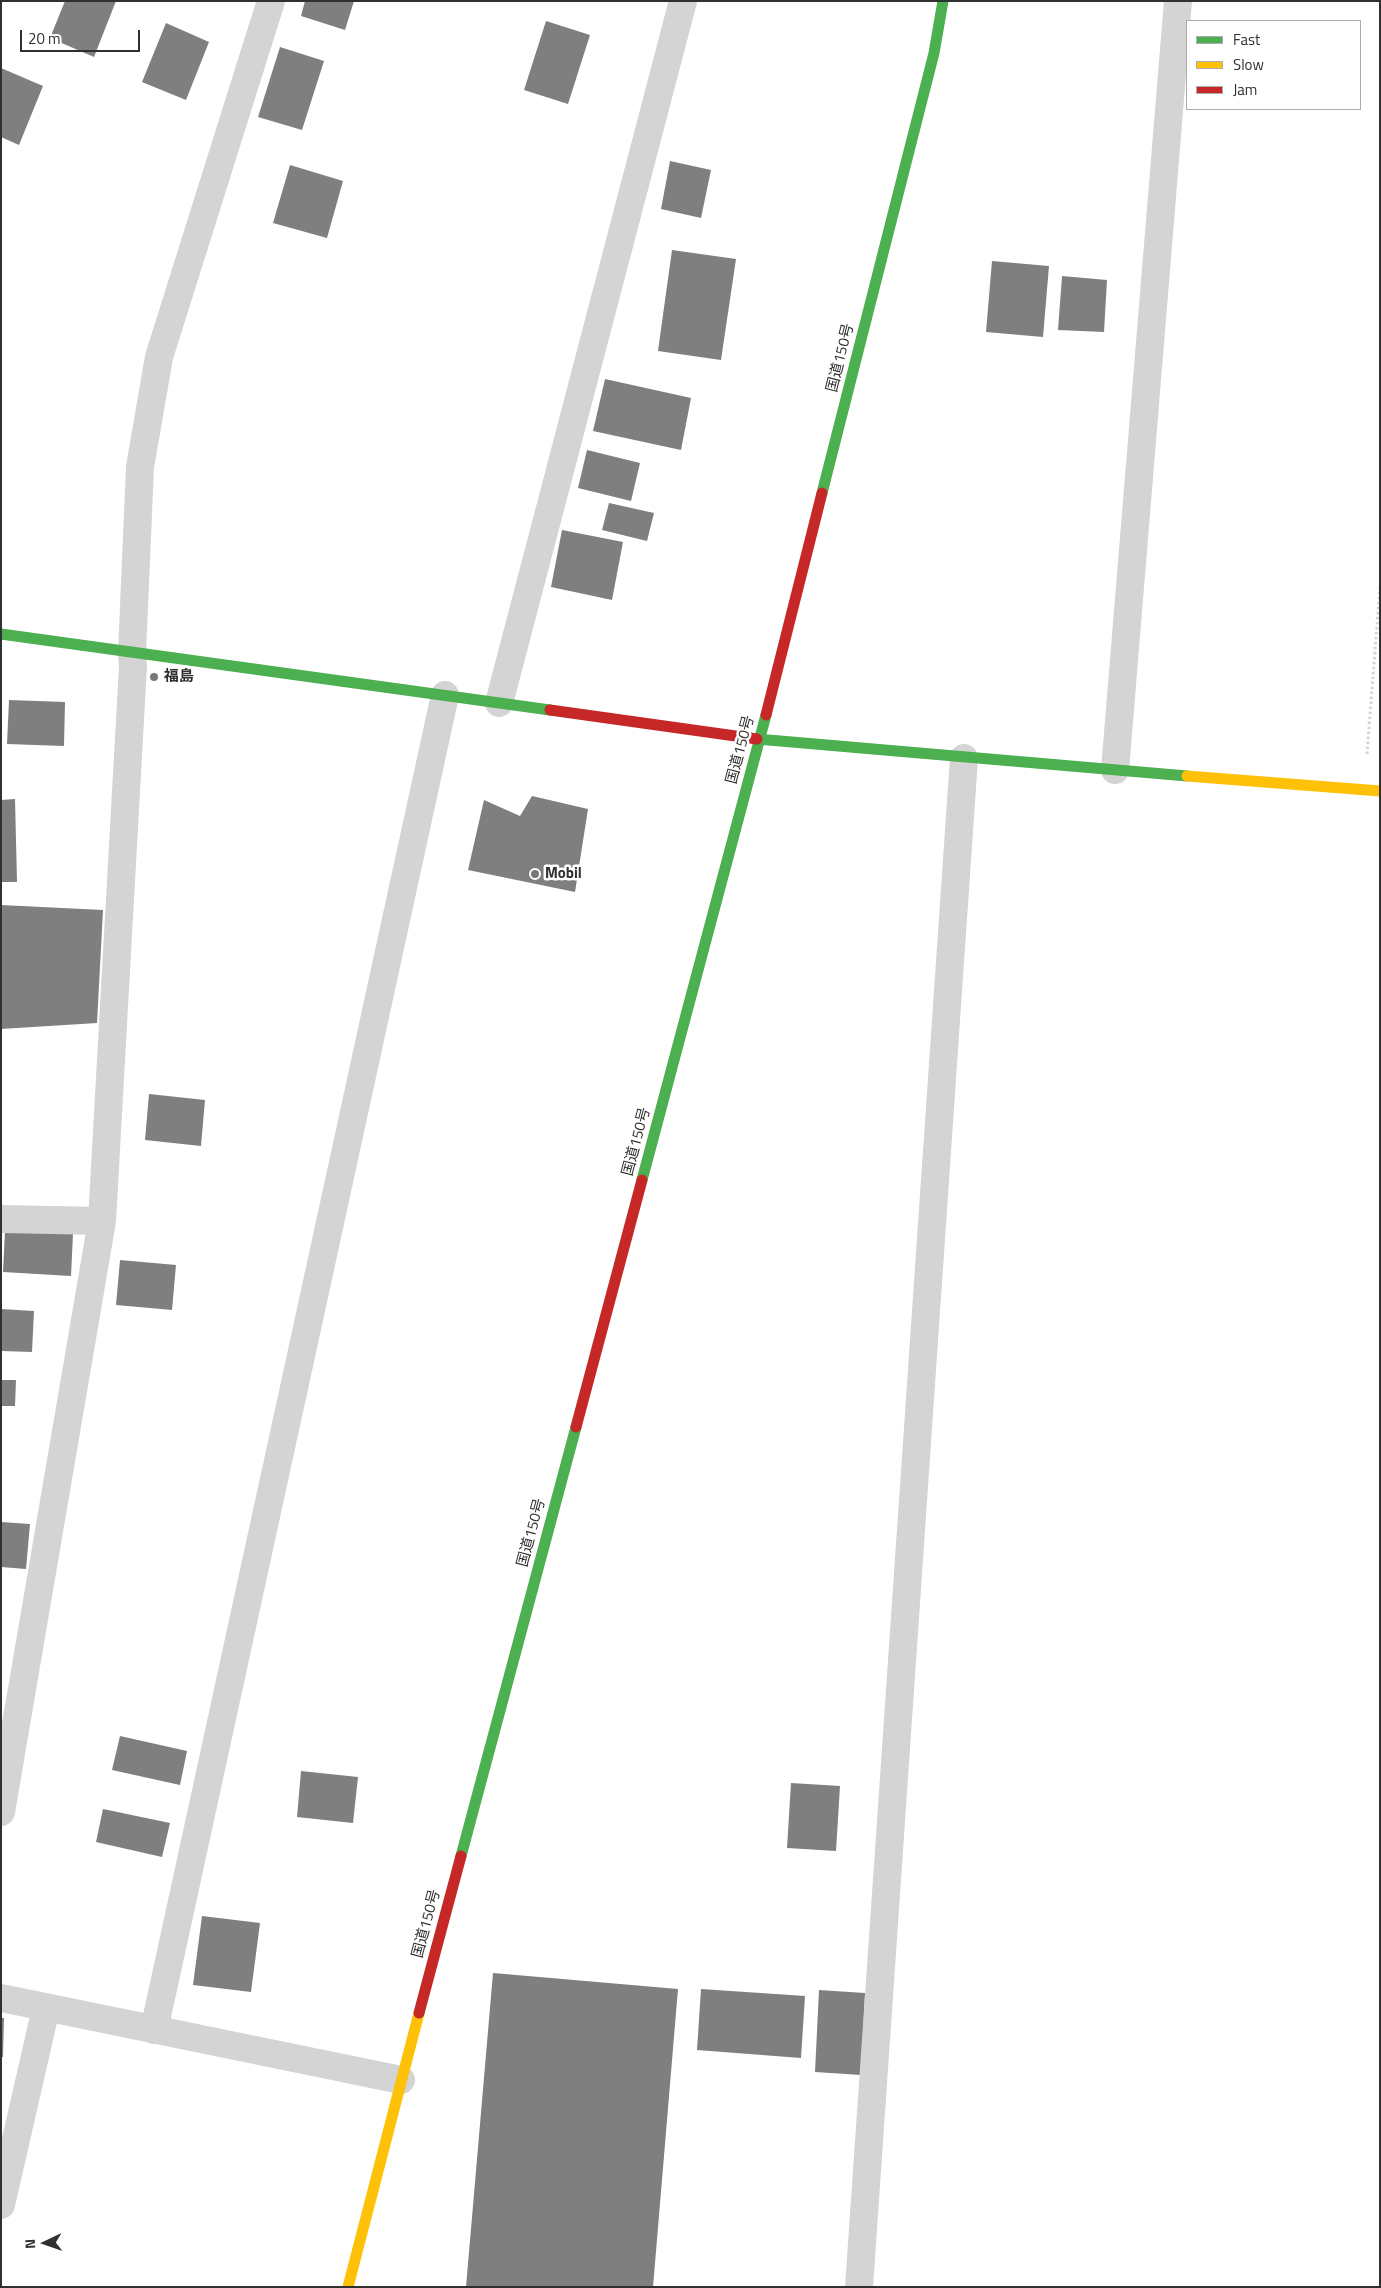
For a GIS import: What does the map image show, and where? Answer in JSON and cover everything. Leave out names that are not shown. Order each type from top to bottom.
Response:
[{"type":"main road","name":"国道150号","points":[[348,2287],[401,2080],[760,739],[932,63],[943,1]]},
{"type":"main road","points":[[1,634],[760,739],[964,758],[1380,791]]},
{"type":"street","points":[[1,1812],[102,1221],[132,676],[140,467],[159,357],[271,1]]},
{"type":"street","points":[[499,703],[682,1]]},
{"type":"street","points":[[1115,770],[1178,1]]},
{"type":"street","points":[[154,2030],[445,695]]},
{"type":"street","points":[[859,2287],[964,758]]},
{"type":"street","points":[[1,1219],[102,1221]]},
{"type":"street","points":[[1,1998],[401,2080]]},
{"type":"street","points":[[1,2205],[46,2008]]},
{"type":"path","points":[[1365,790],[1380,587]]},
{"type":"building","points":[[65,1],[116,1],[94,57],[50,38]]},
{"type":"building","points":[[305,1],[354,1],[345,30],[301,16]]},
{"type":"building","points":[[546,21],[590,35],[568,104],[524,90]]},
{"type":"building","points":[[166,23],[209,42],[186,100],[142,82]]},
{"type":"building","points":[[280,47],[324,61],[302,130],[258,117]]},
{"type":"building","points":[[1,68],[43,86],[19,145],[1,137]]},
{"type":"building","points":[[670,161],[711,170],[701,218],[661,209]]},
{"type":"building","points":[[290,165],[343,181],[327,238],[273,223]]},
{"type":"building","points":[[672,250],[736,259],[721,360],[658,351]]},
{"type":"building","points":[[992,261],[1049,266],[1043,337],[986,332]]},
{"type":"building","points":[[1062,276],[1107,280],[1104,332],[1058,330]]},
{"type":"building","points":[[605,379],[691,398],[681,450],[593,431]]},
{"type":"building","points":[[587,450],[640,463],[631,501],[578,488]]},
{"type":"building","points":[[609,503],[654,513],[647,541],[602,530]]},
{"type":"building","points":[[562,530],[623,542],[612,600],[551,587]]},
{"type":"building","points":[[9,700],[65,702],[64,746],[7,744]]},
{"type":"building","points":[[532,796],[588,809],[575,892],[468,870],[484,800],[520,816]]},
{"type":"building","points":[[15,799],[17,882],[1,882],[1,800]]},
{"type":"building","points":[[1,905],[103,910],[97,1023],[1,1029]]},
{"type":"building","points":[[149,1094],[205,1100],[201,1146],[145,1140]]},
{"type":"building","points":[[5,1231],[73,1234],[71,1276],[3,1272]]},
{"type":"building","points":[[120,1260],[176,1265],[172,1310],[116,1305]]},
{"type":"building","points":[[1,1309],[34,1311],[32,1352],[1,1351]]},
{"type":"building","points":[[1,1380],[16,1380],[15,1406],[1,1406]]},
{"type":"building","points":[[1,1522],[30,1524],[26,1569],[1,1567]]},
{"type":"building","points":[[120,1736],[187,1751],[180,1785],[112,1770]]},
{"type":"building","points":[[301,1771],[358,1777],[353,1823],[297,1817]]},
{"type":"building","points":[[791,1783],[840,1786],[836,1851],[787,1848]]},
{"type":"building","points":[[103,1809],[170,1823],[162,1857],[96,1842]]},
{"type":"building","points":[[202,1916],[260,1923],[251,1992],[193,1985]]},
{"type":"building","points":[[493,1973],[678,1989],[653,2287],[466,2287]]},
{"type":"building","points":[[701,1989],[805,1996],[801,2058],[697,2050]]},
{"type":"building","points":[[819,1990],[865,1993],[861,2075],[815,2072]]},
{"type":"building","points":[[1,2018],[4,2018],[3,2057],[1,2057]]},
{"type":"traffic: fast","points":[[822,493],[934,53],[943,1]]},
{"type":"traffic: fast","points":[[1,634],[550,710]]},
{"type":"traffic: fast","points":[[642,1180],[766,715]]},
{"type":"traffic: fast","points":[[757,739],[1187,776]]},
{"type":"traffic: fast","points":[[461,1856],[576,1427]]},
{"type":"traffic: slow","points":[[1187,776],[1380,791]]},
{"type":"traffic: slow","points":[[348,2287],[419,2013]]},
{"type":"traffic: jam","points":[[766,715],[822,493]]},
{"type":"traffic: jam","points":[[550,710],[757,739]]},
{"type":"traffic: jam","points":[[576,1427],[642,1180]]},
{"type":"traffic: jam","points":[[419,2013],[461,1856]]},
{"type":"place","name":"福島","points":[[154,677]]},
{"type":"place","name":"Mobil","points":[[535,874]]}]
